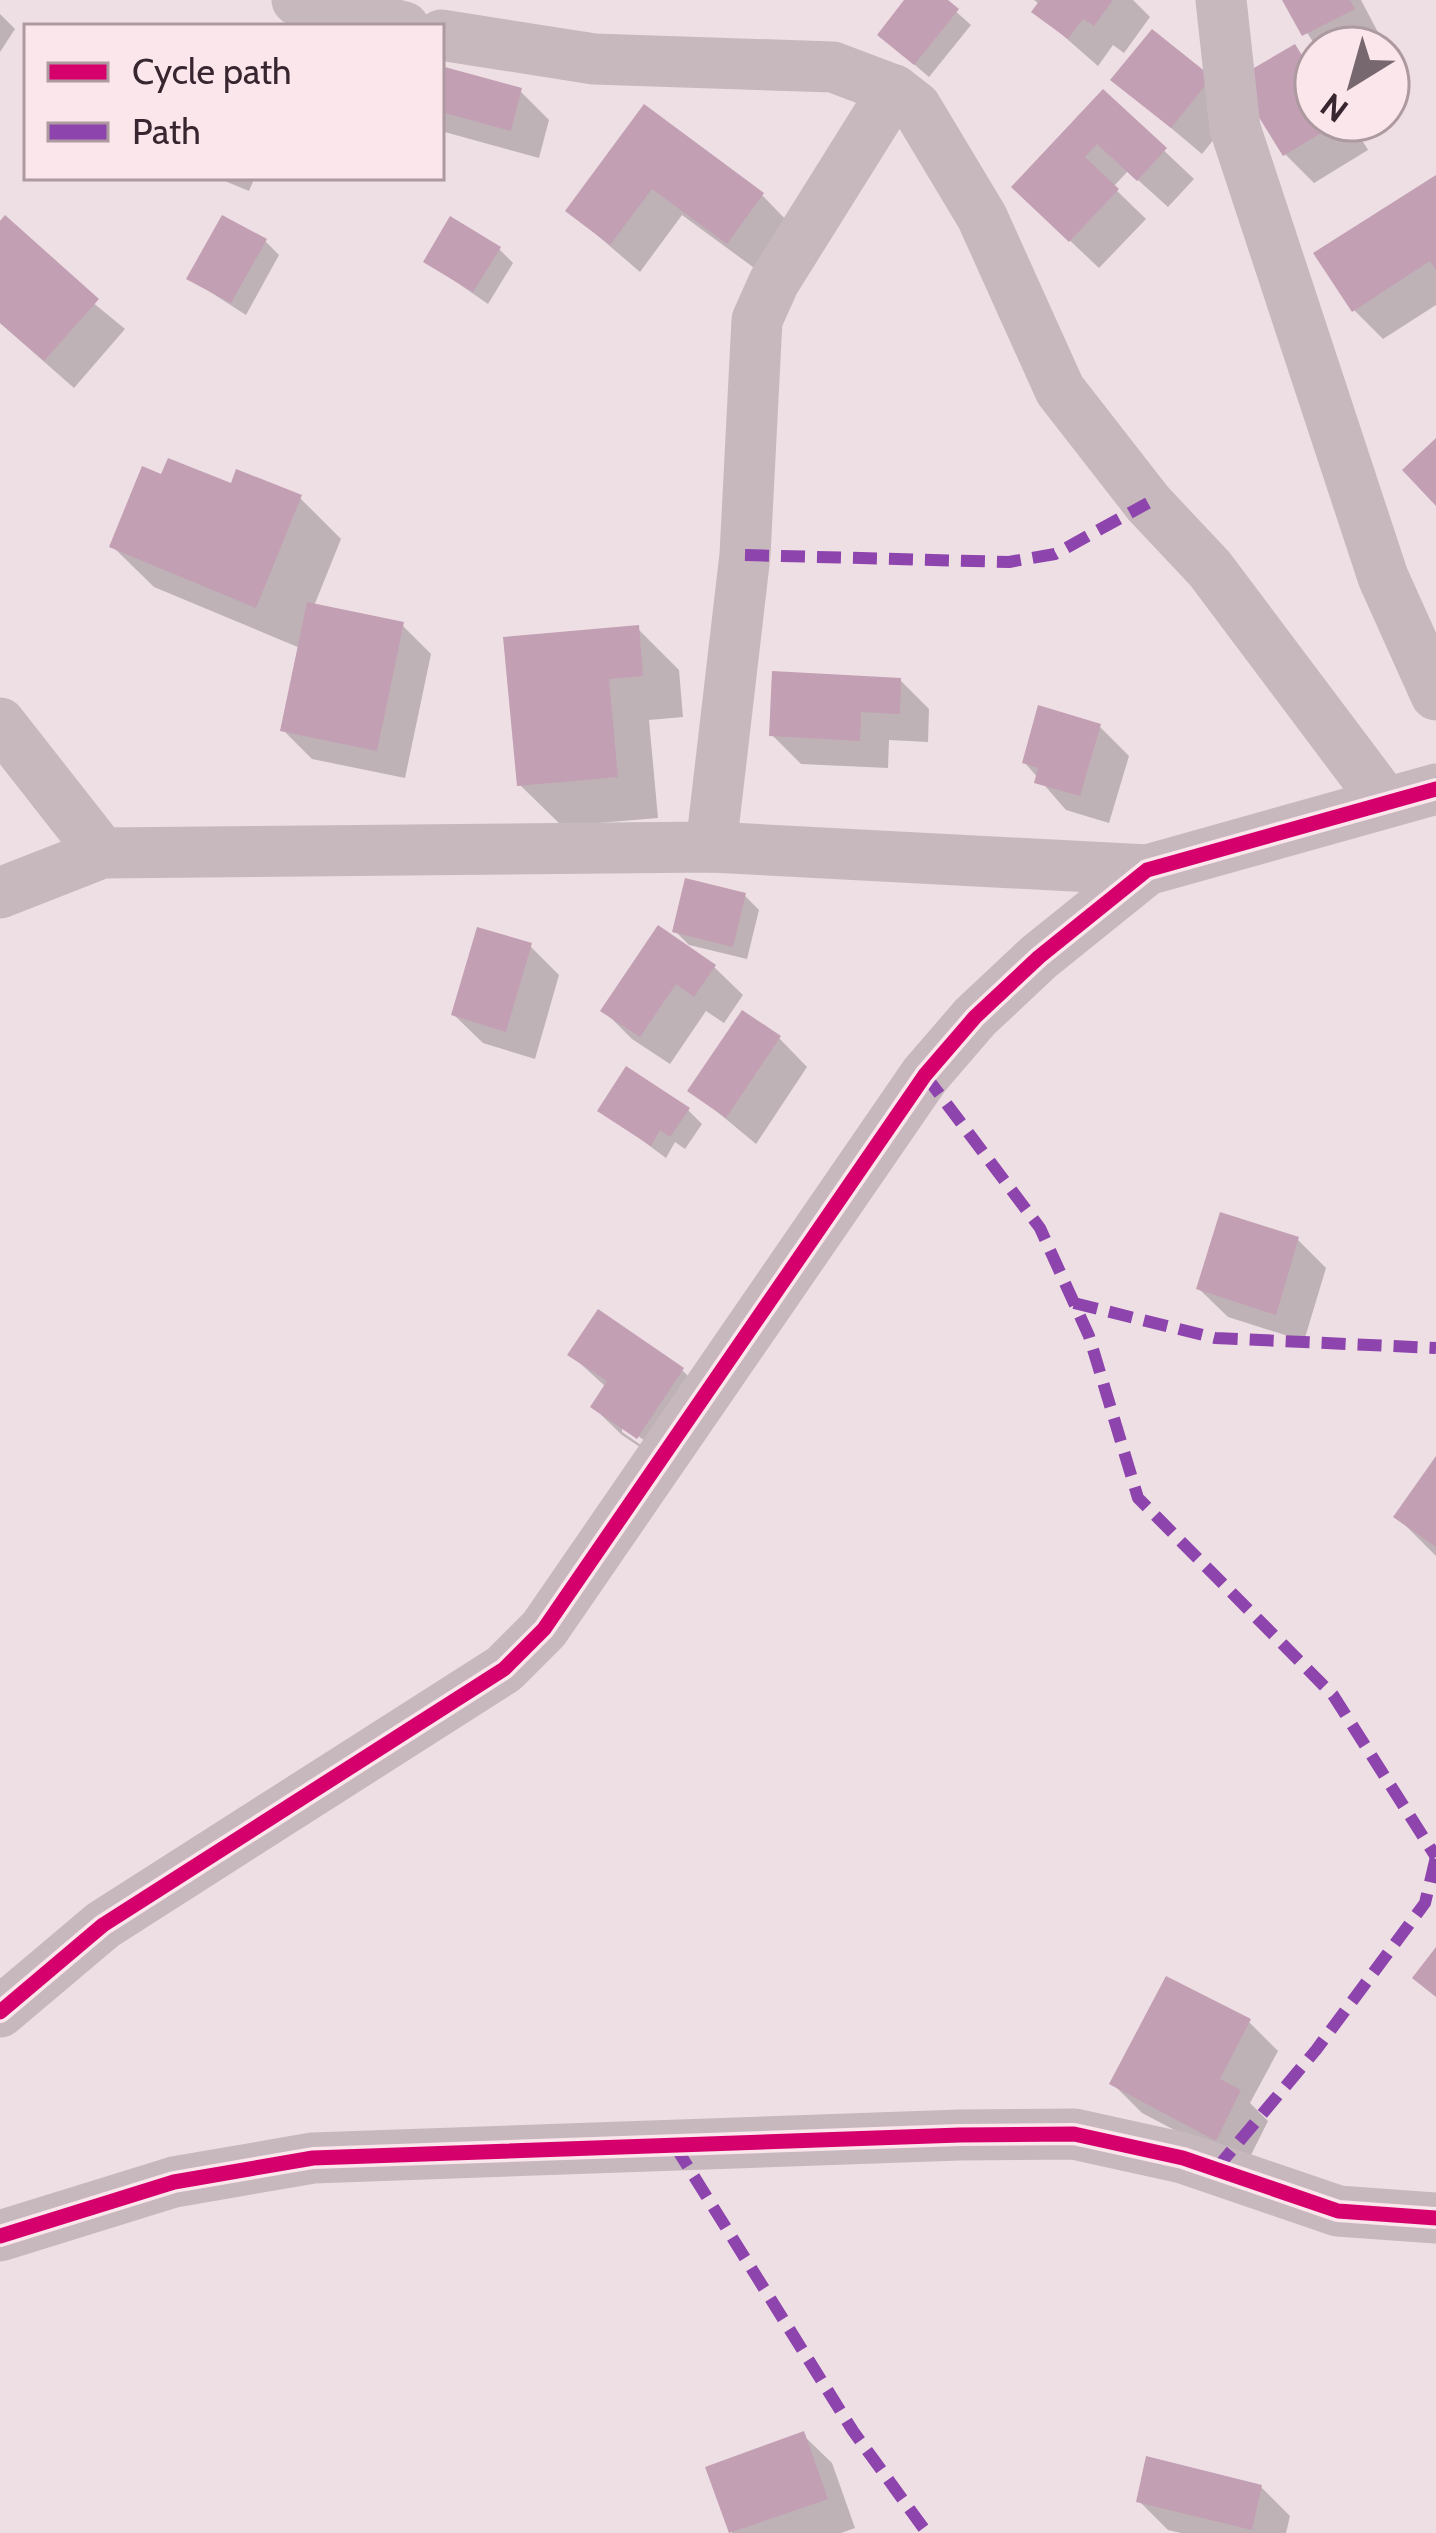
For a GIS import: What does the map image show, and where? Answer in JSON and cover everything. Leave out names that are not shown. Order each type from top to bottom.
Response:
[{"type":"street","points":[[297,0],[392,24]]},
{"type":"street","points":[[1221,0],[1235,128],[1383,577],[1436,695]]},
{"type":"street","points":[[444,35],[594,59],[832,67],[894,90],[916,107],[944,148],[1060,390],[1148,502],[1210,569],[1385,802]]},
{"type":"street","points":[[711,847],[745,555],[757,320],[774,282],[894,90]]},
{"type":"street","points":[[0,723],[102,853]]},
{"type":"street","points":[[0,893],[102,853],[711,847],[1147,870],[1436,789]]},
{"type":"street","points":[[0,2012],[103,1925],[504,1669],[530,1642],[925,1075],[975,1017],[1039,957],[1147,870]]},
{"type":"street","points":[[0,2236],[174,2182],[313,2158],[983,2135],[1074,2134],[1183,2158],[1339,2211],[1436,2218]]},
{"type":"building","points":[[904,0],[948,0],[959,9],[914,65],[877,35]]},
{"type":"building","points":[[1040,0],[1113,0],[1094,26],[1083,19],[1068,39],[1031,12]]},
{"type":"building","points":[[1282,0],[1350,0],[1355,9],[1326,24],[1295,24]]},
{"type":"building","points":[[1152,29],[1212,77],[1171,128],[1110,80]]},
{"type":"building","points":[[1292,46],[1292,144],[1303,144],[1283,156],[1235,79]]},
{"type":"building","points":[[444,67],[522,88],[511,131],[444,113]]},
{"type":"building","points":[[1103,89],[1167,148],[1137,181],[1097,144],[1085,157],[1119,189],[1069,242],[1011,187]]},
{"type":"building","points":[[644,104],[764,193],[727,244],[652,189],[610,245],[565,211]]},
{"type":"building","points":[[1436,175],[1436,270],[1430,261],[1352,312],[1313,253]]},
{"type":"building","points":[[5,215],[99,299],[44,361],[0,323],[0,221]]},
{"type":"building","points":[[222,215],[267,239],[231,303],[186,279]]},
{"type":"building","points":[[450,216],[501,247],[473,292],[423,262]]},
{"type":"building","points":[[1436,438],[1436,506],[1402,470]]},
{"type":"building","points":[[168,458],[231,483],[236,469],[302,495],[256,608],[109,547],[142,466],[161,474]]},
{"type":"building","points":[[307,602],[404,622],[377,751],[280,731]]},
{"type":"building","points":[[639,625],[643,676],[609,679],[618,777],[517,786],[503,637]]},
{"type":"building","points":[[772,671],[901,678],[900,714],[861,712],[860,741],[769,736]]},
{"type":"building","points":[[1038,705],[1101,724],[1080,796],[1034,783],[1038,768],[1022,763]]},
{"type":"building","points":[[685,878],[746,893],[733,947],[672,932]]},
{"type":"building","points":[[658,925],[716,965],[694,997],[676,984],[640,1037],[600,1011]]},
{"type":"building","points":[[477,927],[532,943],[506,1032],[451,1015]]},
{"type":"building","points":[[742,1010],[781,1036],[726,1118],[687,1091]]},
{"type":"building","points":[[626,1066],[690,1108],[670,1137],[660,1130],[651,1146],[597,1111]]},
{"type":"building","points":[[1220,1212],[1299,1237],[1276,1315],[1196,1289]]},
{"type":"building","points":[[598,1309],[684,1368],[637,1439],[590,1407],[607,1381],[567,1355]]},
{"type":"building","points":[[1436,1456],[1436,1547],[1393,1517]]},
{"type":"building","points":[[1436,1947],[1436,1997],[1412,1978]]},
{"type":"building","points":[[1166,1976],[1251,2019],[1220,2079],[1241,2090],[1216,2141],[1109,2084]]},
{"type":"building","points":[[804,2431],[828,2499],[729,2533],[705,2467]]},
{"type":"building","points":[[1146,2456],[1262,2485],[1252,2530],[1136,2502]]},
{"type":"marked path","points":[[745,555],[1009,562],[1055,554],[1148,503]]},
{"type":"marked path","points":[[925,1075],[1040,1228],[1089,1336],[1138,1498],[1333,1695],[1436,1857]]},
{"type":"marked path","points":[[1074,1303],[1215,1338],[1436,1348]]},
{"type":"marked path","points":[[1216,2169],[1316,2050],[1425,1903],[1436,1857]]},
{"type":"marked path","points":[[675,2146],[853,2431],[927,2533]]},
{"type":"cycle path","points":[[0,2012],[103,1925],[504,1669],[544,1629],[925,1075],[975,1017],[1039,957],[1147,870],[1436,789]]},
{"type":"cycle path","points":[[0,2236],[174,2182],[313,2158],[960,2135],[1074,2134],[1183,2158],[1338,2211],[1436,2218]]}]
